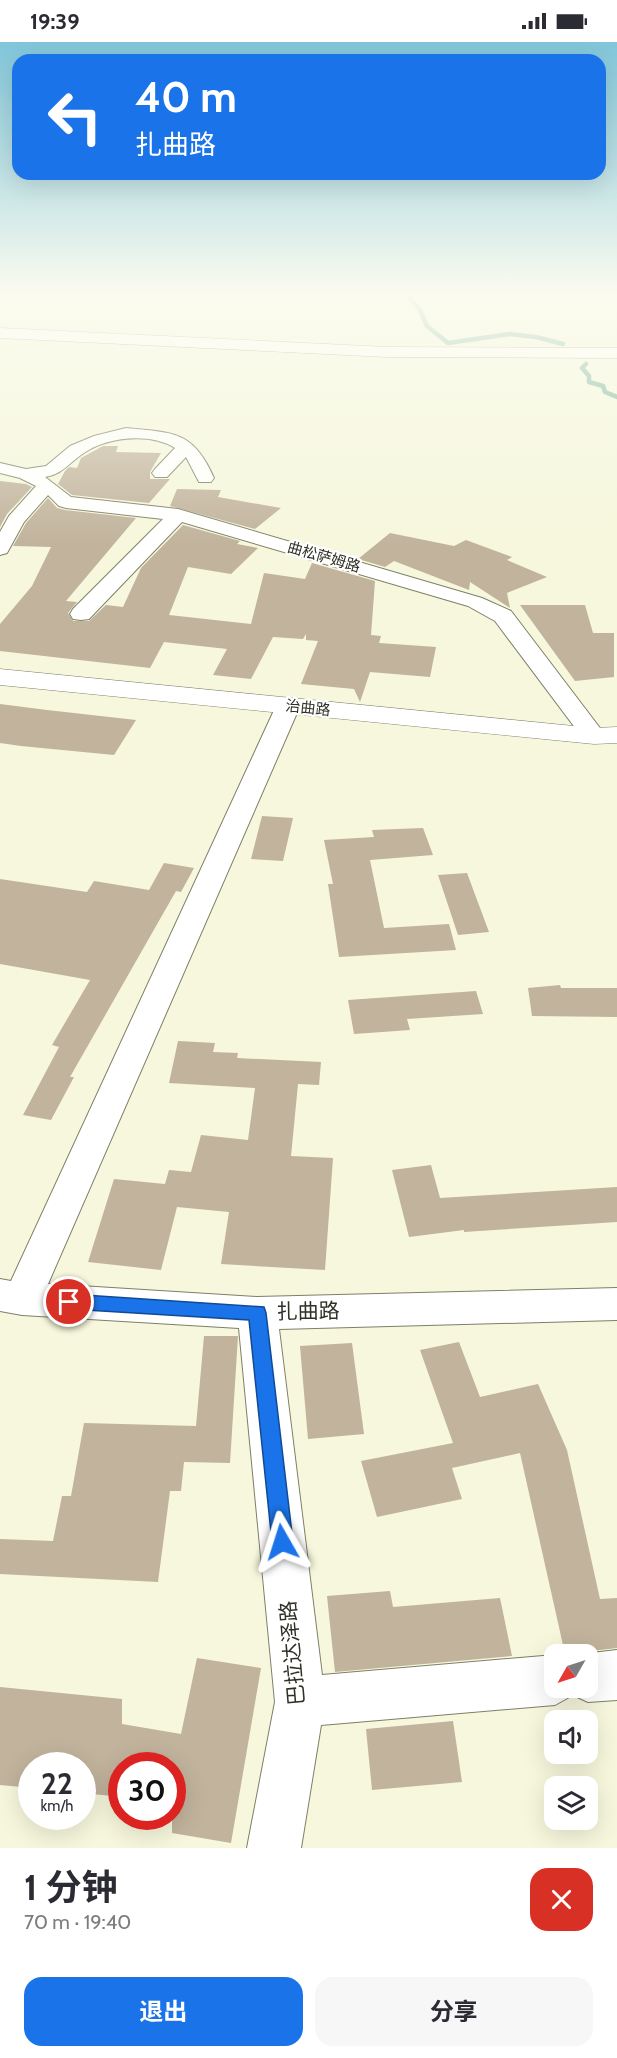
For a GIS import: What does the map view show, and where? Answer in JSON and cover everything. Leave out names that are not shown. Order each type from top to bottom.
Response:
[{"type":"main road","name":"治曲路","points":[[0,677],[606,735]]},
{"type":"street","points":[[26,474],[51,471],[76,450],[126,433],[171,438],[197,459],[205,477]]},
{"type":"street","points":[[161,473],[183,450]]},
{"type":"street","name":"曲松萨姆路","points":[[0,468],[26,474],[47,485],[66,502],[178,515],[475,602],[503,616],[606,735]]},
{"type":"street","points":[[0,549],[16,520],[47,485]]},
{"type":"street","points":[[81,614],[178,515]]},
{"type":"street","points":[[11,1297],[288,706]]},
{"type":"street","name":"扎曲路","points":[[11,1297],[257,1313],[617,1304]]},
{"type":"street","name":"巴拉达泽路","points":[[257,1313],[300,1702],[274,1848]]},
{"type":"street","points":[[598,1676],[617,1675]]},
{"type":"street","points":[[300,1702],[544,1681]]},
{"type":"building","points":[[103,446],[118,446],[116,452],[161,453],[150,472],[150,479],[170,479],[149,503],[72,495],[58,484],[69,467],[77,468],[81,458]]},
{"type":"building","points":[[0,481],[26,484],[32,487],[7,514],[0,527]]},
{"type":"building","points":[[177,489],[221,490],[218,497],[281,508],[255,529],[170,506]]},
{"type":"building","points":[[48,498],[57,508],[65,510],[136,518],[66,601],[77,602],[68,613],[73,621],[89,621],[106,605],[123,607],[141,568],[183,525],[240,541],[237,544],[258,548],[231,574],[188,567],[169,615],[251,624],[264,573],[305,579],[312,563],[375,581],[371,635],[381,636],[379,643],[436,647],[430,677],[370,672],[360,702],[354,689],[301,684],[318,641],[306,640],[306,634],[303,639],[273,637],[251,679],[213,675],[227,649],[164,642],[150,668],[0,651],[0,624],[32,586],[51,547],[13,546],[26,523]]},
{"type":"building","points":[[390,533],[454,546],[466,540],[512,557],[507,560],[547,577],[507,593],[510,608],[470,582],[469,590],[394,561],[385,567],[358,559]]},
{"type":"building","points":[[520,605],[585,605],[593,633],[614,633],[614,677],[575,681]]},
{"type":"building","points":[[0,704],[136,720],[114,755],[21,746],[0,743]]},
{"type":"building","points":[[262,816],[293,818],[283,861],[251,859]]},
{"type":"building","points":[[423,828],[433,855],[370,860],[384,928],[449,924],[456,950],[339,957],[328,884],[333,884],[324,840],[374,837],[372,830]]},
{"type":"building","points":[[164,863],[194,868],[181,892],[176,891],[70,1077],[74,1077],[51,1120],[23,1115],[59,1047],[52,1045],[90,980],[0,964],[0,879],[87,892],[94,881],[149,890]]},
{"type":"building","points":[[467,873],[489,932],[458,935],[438,875]]},
{"type":"building","points":[[560,985],[561,988],[617,988],[617,1017],[532,1016],[528,988]]},
{"type":"building","points":[[476,991],[483,1014],[407,1019],[410,1030],[354,1034],[348,1000]]},
{"type":"building","points":[[178,1041],[215,1043],[213,1052],[238,1053],[237,1058],[321,1062],[319,1085],[298,1084],[291,1156],[333,1158],[325,1270],[221,1264],[229,1212],[177,1207],[161,1270],[88,1262],[114,1179],[165,1184],[169,1170],[191,1172],[201,1135],[248,1140],[255,1088],[169,1083]]},
{"type":"building","points":[[431,1165],[440,1198],[617,1187],[617,1222],[464,1232],[464,1230],[409,1237],[392,1170]]},
{"type":"building","points":[[204,1336],[238,1336],[230,1463],[184,1462],[181,1491],[170,1491],[158,1582],[0,1574],[0,1539],[53,1541],[62,1496],[71,1496],[84,1423],[196,1426]]},
{"type":"building","points":[[459,1342],[480,1397],[538,1384],[567,1450],[600,1599],[617,1598],[617,1648],[598,1650],[598,1644],[563,1644],[520,1453],[452,1468],[462,1499],[377,1517],[361,1461],[453,1443],[420,1350]]},
{"type":"building","points":[[352,1343],[364,1434],[308,1439],[300,1346]]},
{"type":"building","points":[[390,1591],[393,1607],[500,1598],[512,1656],[335,1672],[327,1596]]},
{"type":"building","points":[[197,1658],[261,1668],[231,1843],[172,1833],[172,1830],[186,1830],[186,1752],[108,1752],[108,1796],[96,1794],[96,1752],[18,1752],[18,1787],[0,1785],[0,1687],[122,1699],[122,1724],[181,1734]]},
{"type":"building","points":[[453,1721],[462,1782],[372,1790],[366,1729]]},
{"type":"waterway","points":[[588,375],[589,382],[603,386],[605,392],[617,397]]},
{"type":"route","points":[[69,1302],[257,1313],[282,1542]]}]
